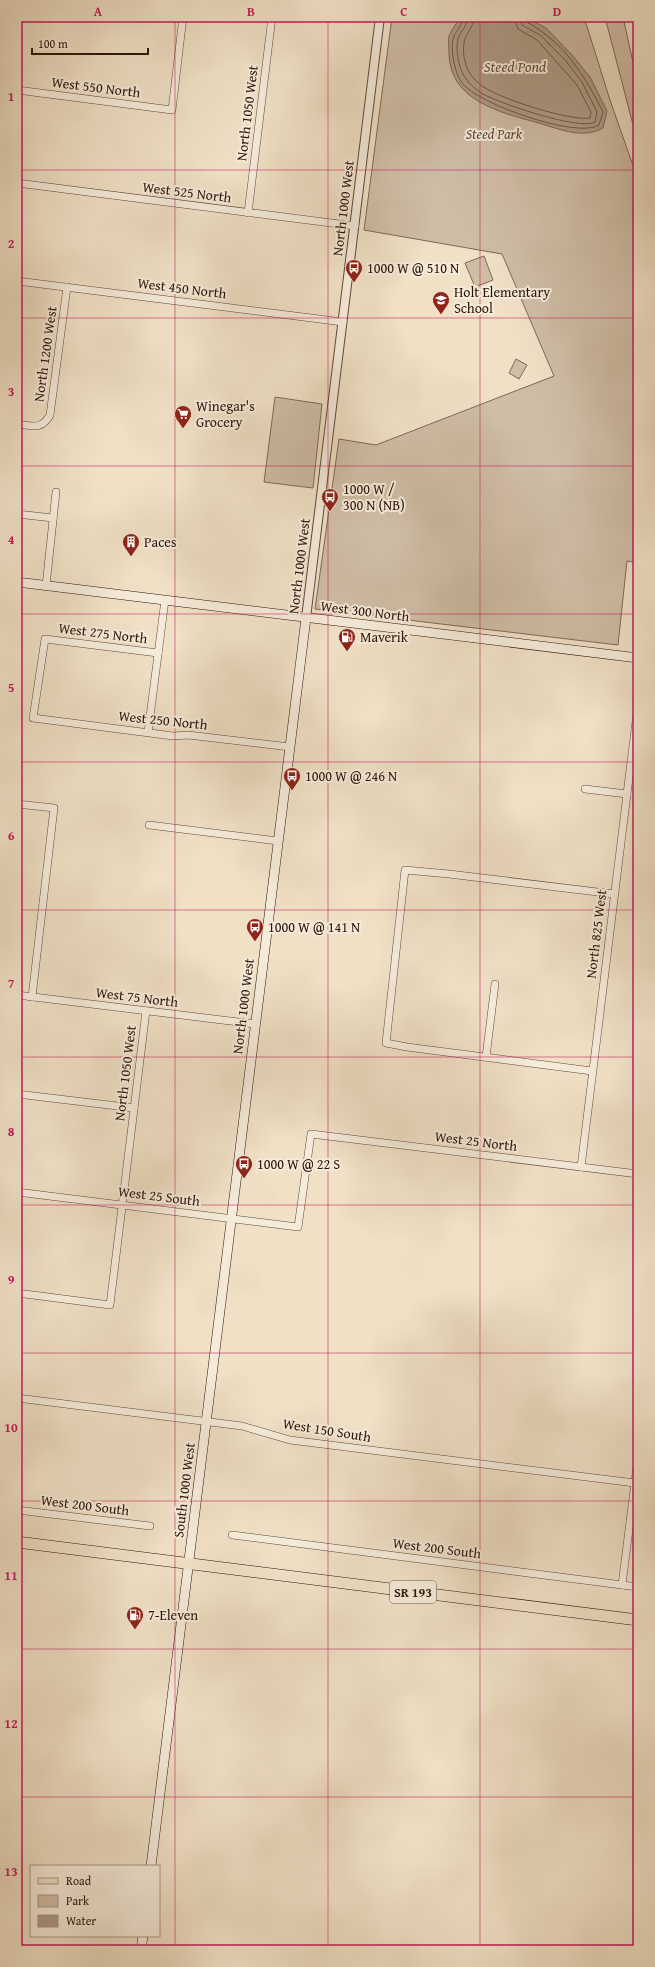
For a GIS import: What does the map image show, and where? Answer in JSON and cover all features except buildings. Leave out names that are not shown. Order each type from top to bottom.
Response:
[{"type":"main road","name":"West 300 North","points":[[17,582],[638,658]]},
{"type":"main road","name":"North 1000 West","points":[[244,1117],[306,618]]},
{"type":"main road","name":"South 1000 West","points":[[151,1865],[244,1117]]},
{"type":"main road","name":"SR 193","points":[[17,1542],[638,1620]]},
{"type":"main road","points":[[141,1950],[143,1937]]},
{"type":"street","name":"West 550 North","points":[[17,90],[172,110],[184,17]]},
{"type":"street","name":"North 1050 West","points":[[248,213],[272,17]]},
{"type":"street","name":"North 1000 West","points":[[306,618],[380,17]]},
{"type":"street","name":"West 525 North","points":[[17,183],[355,226]]},
{"type":"street","name":"West 450 North","points":[[17,281],[343,322]]},
{"type":"street","name":"North 1200 West","points":[[17,424],[38,426],[46,422],[50,415],[67,287]]},
{"type":"street","points":[[46,586],[56,492]]},
{"type":"street","points":[[17,514],[53,518]]},
{"type":"street","points":[[148,732],[165,600]]},
{"type":"street","name":"West 275 North","points":[[33,718],[44,639],[158,653]]},
{"type":"street","name":"North 825 West","points":[[581,1167],[638,705]]},
{"type":"street","name":"West 250 North","points":[[33,718],[290,747]]},
{"type":"street","points":[[585,789],[627,794]]},
{"type":"street","points":[[17,804],[54,808],[32,997]]},
{"type":"street","points":[[149,824],[278,841]]},
{"type":"street","points":[[592,1071],[386,1042],[405,870],[614,894]]},
{"type":"street","points":[[486,1057],[495,984]]},
{"type":"street","name":"West 75 North","points":[[17,995],[255,1024]]},
{"type":"street","name":"North 1050 West","points":[[17,1293],[110,1304],[146,1011]]},
{"type":"street","points":[[17,1094],[134,1108]]},
{"type":"street","name":"West 25 North","points":[[298,1227],[311,1134],[638,1174]]},
{"type":"street","name":"West 25 South","points":[[17,1192],[298,1227]]},
{"type":"street","name":"West 150 South","points":[[17,1398],[242,1426],[290,1440],[635,1483]]},
{"type":"street","points":[[622,1585],[638,1458]]},
{"type":"street","name":"West 200 South","points":[[17,1510],[150,1526]]},
{"type":"street","name":"West 200 South","points":[[232,1535],[638,1587]]},
{"type":"green space","name":"Steed Park","points":[[392,17],[584,17],[610,100],[638,180],[638,563],[627,561],[618,645],[315,609],[339,439],[376,445],[554,376],[502,254],[364,230]]},
{"type":"green space","points":[[605,17],[623,17],[638,85],[638,144]]},
{"type":"green space","points":[[484,256],[493,280],[475,287],[465,263]]},
{"type":"green space","points":[[516,359],[527,365],[519,379],[509,373]]},
{"type":"green space","points":[[275,397],[322,404],[313,488],[264,482]]},
{"type":"water","name":"Steed Pond","points":[[460,17],[526,17],[546,28],[572,55],[590,77],[607,111],[603,128],[587,133],[561,130],[507,114],[479,102],[467,93],[458,83],[452,70],[449,54],[449,36]]},
{"type":"place","name":"1000 W @ 510 N","points":[[354,283]]},
{"type":"place","name":"Holt Elementary School","points":[[441,315]]},
{"type":"place","name":"Winegar's Grocery","points":[[183,429]]},
{"type":"place","name":"1000 W / 300 N (NB)","points":[[330,512]]},
{"type":"place","name":"Paces","points":[[131,557]]},
{"type":"place","name":"Maverik","points":[[347,652]]},
{"type":"place","name":"1000 W @ 246 N","points":[[292,791]]},
{"type":"place","name":"1000 W @ 141 N","points":[[255,942]]},
{"type":"place","name":"1000 W @ 22 S","points":[[244,1179]]},
{"type":"place","name":"7-Eleven","points":[[135,1630]]}]
